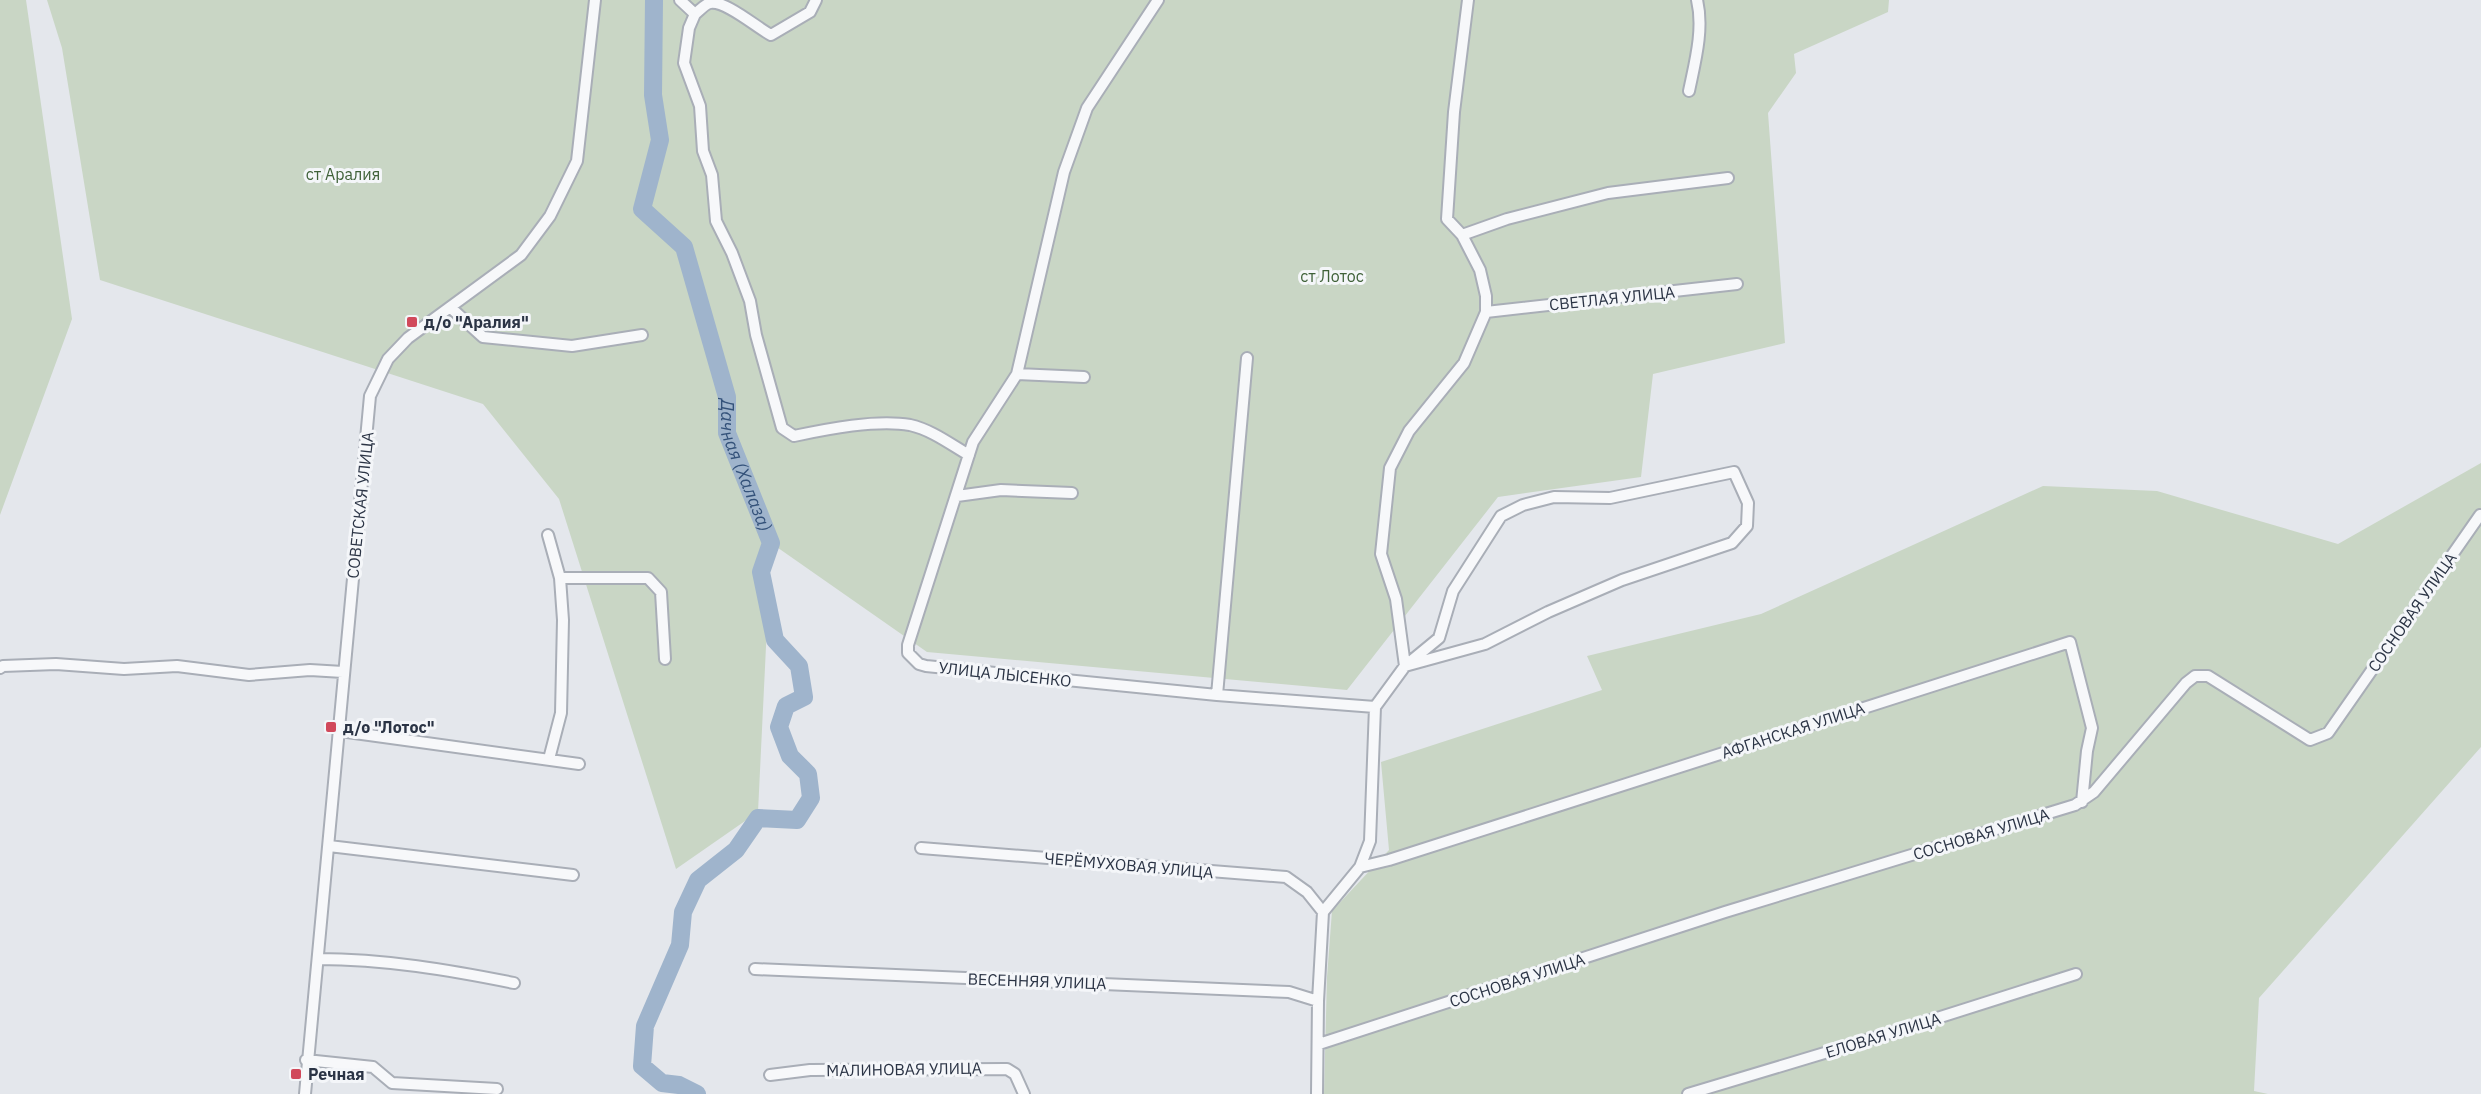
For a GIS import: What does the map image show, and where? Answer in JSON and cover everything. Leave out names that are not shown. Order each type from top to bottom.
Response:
[{"type":"street","name":"СОВЕТСКАЯ УЛИЦА","points":[[305,1094],[306,1060],[329,846],[343,672],[370,396],[388,359],[408,338],[521,255],[550,216],[577,161],[595,0]]},
{"type":"street","points":[[680,0],[694,14]]},
{"type":"street","points":[[816,0],[810,12],[771,35],[755,26],[726,3],[710,2],[694,14],[689,27],[684,63],[700,106],[703,151],[712,175],[716,221],[732,254],[750,301],[756,335],[782,428],[794,436],[877,424],[909,425],[926,430],[969,455]]},
{"type":"street","name":"УЛИЦА ЛЫСЕНКО","points":[[1158,0],[1087,108],[1064,171],[1017,374],[973,442],[908,645],[908,653],[911,658],[926,666],[1217,695],[1375,707]]},
{"type":"street","points":[[1405,666],[1396,600],[1381,554],[1390,468],[1409,431],[1464,363],[1486,312],[1486,296],[1480,270],[1462,235],[1447,219],[1454,111],[1468,0]]},
{"type":"street","points":[[1689,91],[1696,56],[1700,12],[1697,0]]},
{"type":"street","points":[[1462,235],[1507,219],[1608,193],[1728,178]]},
{"type":"street","name":"СВЕТЛАЯ УЛИЦА","points":[[1486,312],[1737,284]]},
{"type":"street","points":[[451,308],[483,337],[573,346],[642,335]]},
{"type":"street","points":[[1217,695],[1247,358]]},
{"type":"street","points":[[1017,374],[1084,377]]},
{"type":"street","points":[[1317,1094],[1318,1001],[1323,912],[1360,867],[1370,841],[1375,707],[1405,666],[1439,638],[1453,591],[1501,516],[1523,505],[1554,497],[1610,498],[1734,472],[1748,503],[1747,526],[1732,543],[1622,580],[1548,612],[1485,644],[1405,666]]},
{"type":"street","points":[[957,496],[1001,490],[1072,493]]},
{"type":"street","name":"СОСНОВАЯ УЛИЦА","points":[[1319,1044],[1714,915],[2082,802],[2094,792],[2186,683],[2195,676],[2208,676],[2310,740],[2328,733],[2480,515]]},
{"type":"street","points":[[548,535],[560,578],[563,620],[561,713],[549,759]]},
{"type":"street","points":[[560,578],[648,578],[661,592],[665,659]]},
{"type":"street","name":"АФГАНСКАЯ УЛИЦА","points":[[1360,867],[1412,853],[2070,642],[2092,728],[2087,751],[2082,802]]},
{"type":"street","points":[[0,668],[56,664],[124,669],[177,666],[249,675],[310,670],[343,672]]},
{"type":"street","points":[[340,731],[579,764]]},
{"type":"street","points":[[329,846],[573,875]]},
{"type":"street","name":"ЧЕРЁМУХОВАЯ УЛИЦА","points":[[921,848],[1286,877],[1307,892],[1323,912]]},
{"type":"street","points":[[318,959],[351,959],[403,965],[514,982]]},
{"type":"street","name":"ВЕСЕННЯЯ УЛИЦА","points":[[755,969],[1289,992],[1318,1001]]},
{"type":"street","name":"ЕЛОВАЯ УЛИЦА","points":[[1689,1094],[2076,974]]},
{"type":"street","points":[[306,1060],[373,1067],[392,1083],[497,1089]]},
{"type":"street","name":"МАЛИНОВАЯ УЛИЦА","points":[[770,1075],[810,1070],[1007,1069],[1015,1074],[1024,1094]]},
{"type":"green space","points":[[0,0],[26,0],[72,319],[0,515]]},
{"type":"green space","points":[[47,0],[1889,0],[1888,12],[1794,54],[1796,73],[1768,113],[1785,343],[1653,374],[1641,477],[1498,497],[1347,690],[927,652],[771,543],[758,812],[676,869],[559,499],[483,404],[100,280],[62,48]]},
{"type":"green space","points":[[2481,463],[2481,747],[2259,998],[2254,1091],[2268,1094],[1324,1094],[1327,977],[1332,911],[1389,850],[1381,762],[1602,690],[1587,656],[1761,614],[2043,486],[2157,491],[2338,544]]},
{"type":"waterway","name":"Дачная (Халаза)","points":[[654,0],[653,95],[660,140],[642,209],[684,247],[727,397],[727,433],[771,543],[761,572],[775,640],[799,666],[804,697],[786,706],[779,727],[790,756],[808,774],[811,798],[797,820],[758,818],[736,850],[698,880],[683,912],[680,945],[645,1026],[642,1066],[662,1083],[679,1085],[697,1094]]},
{"type":"place","name":"д/о \"Аралия\"","points":[[412,322]]},
{"type":"place","name":"д/о \"Лотос\"","points":[[331,727]]},
{"type":"place","name":"Речная","points":[[296,1074]]},
{"type":"park label","name":"ст Аралия","points":[[343,174]]},
{"type":"park label","name":"ст Лотос","points":[[1332,276]]}]
